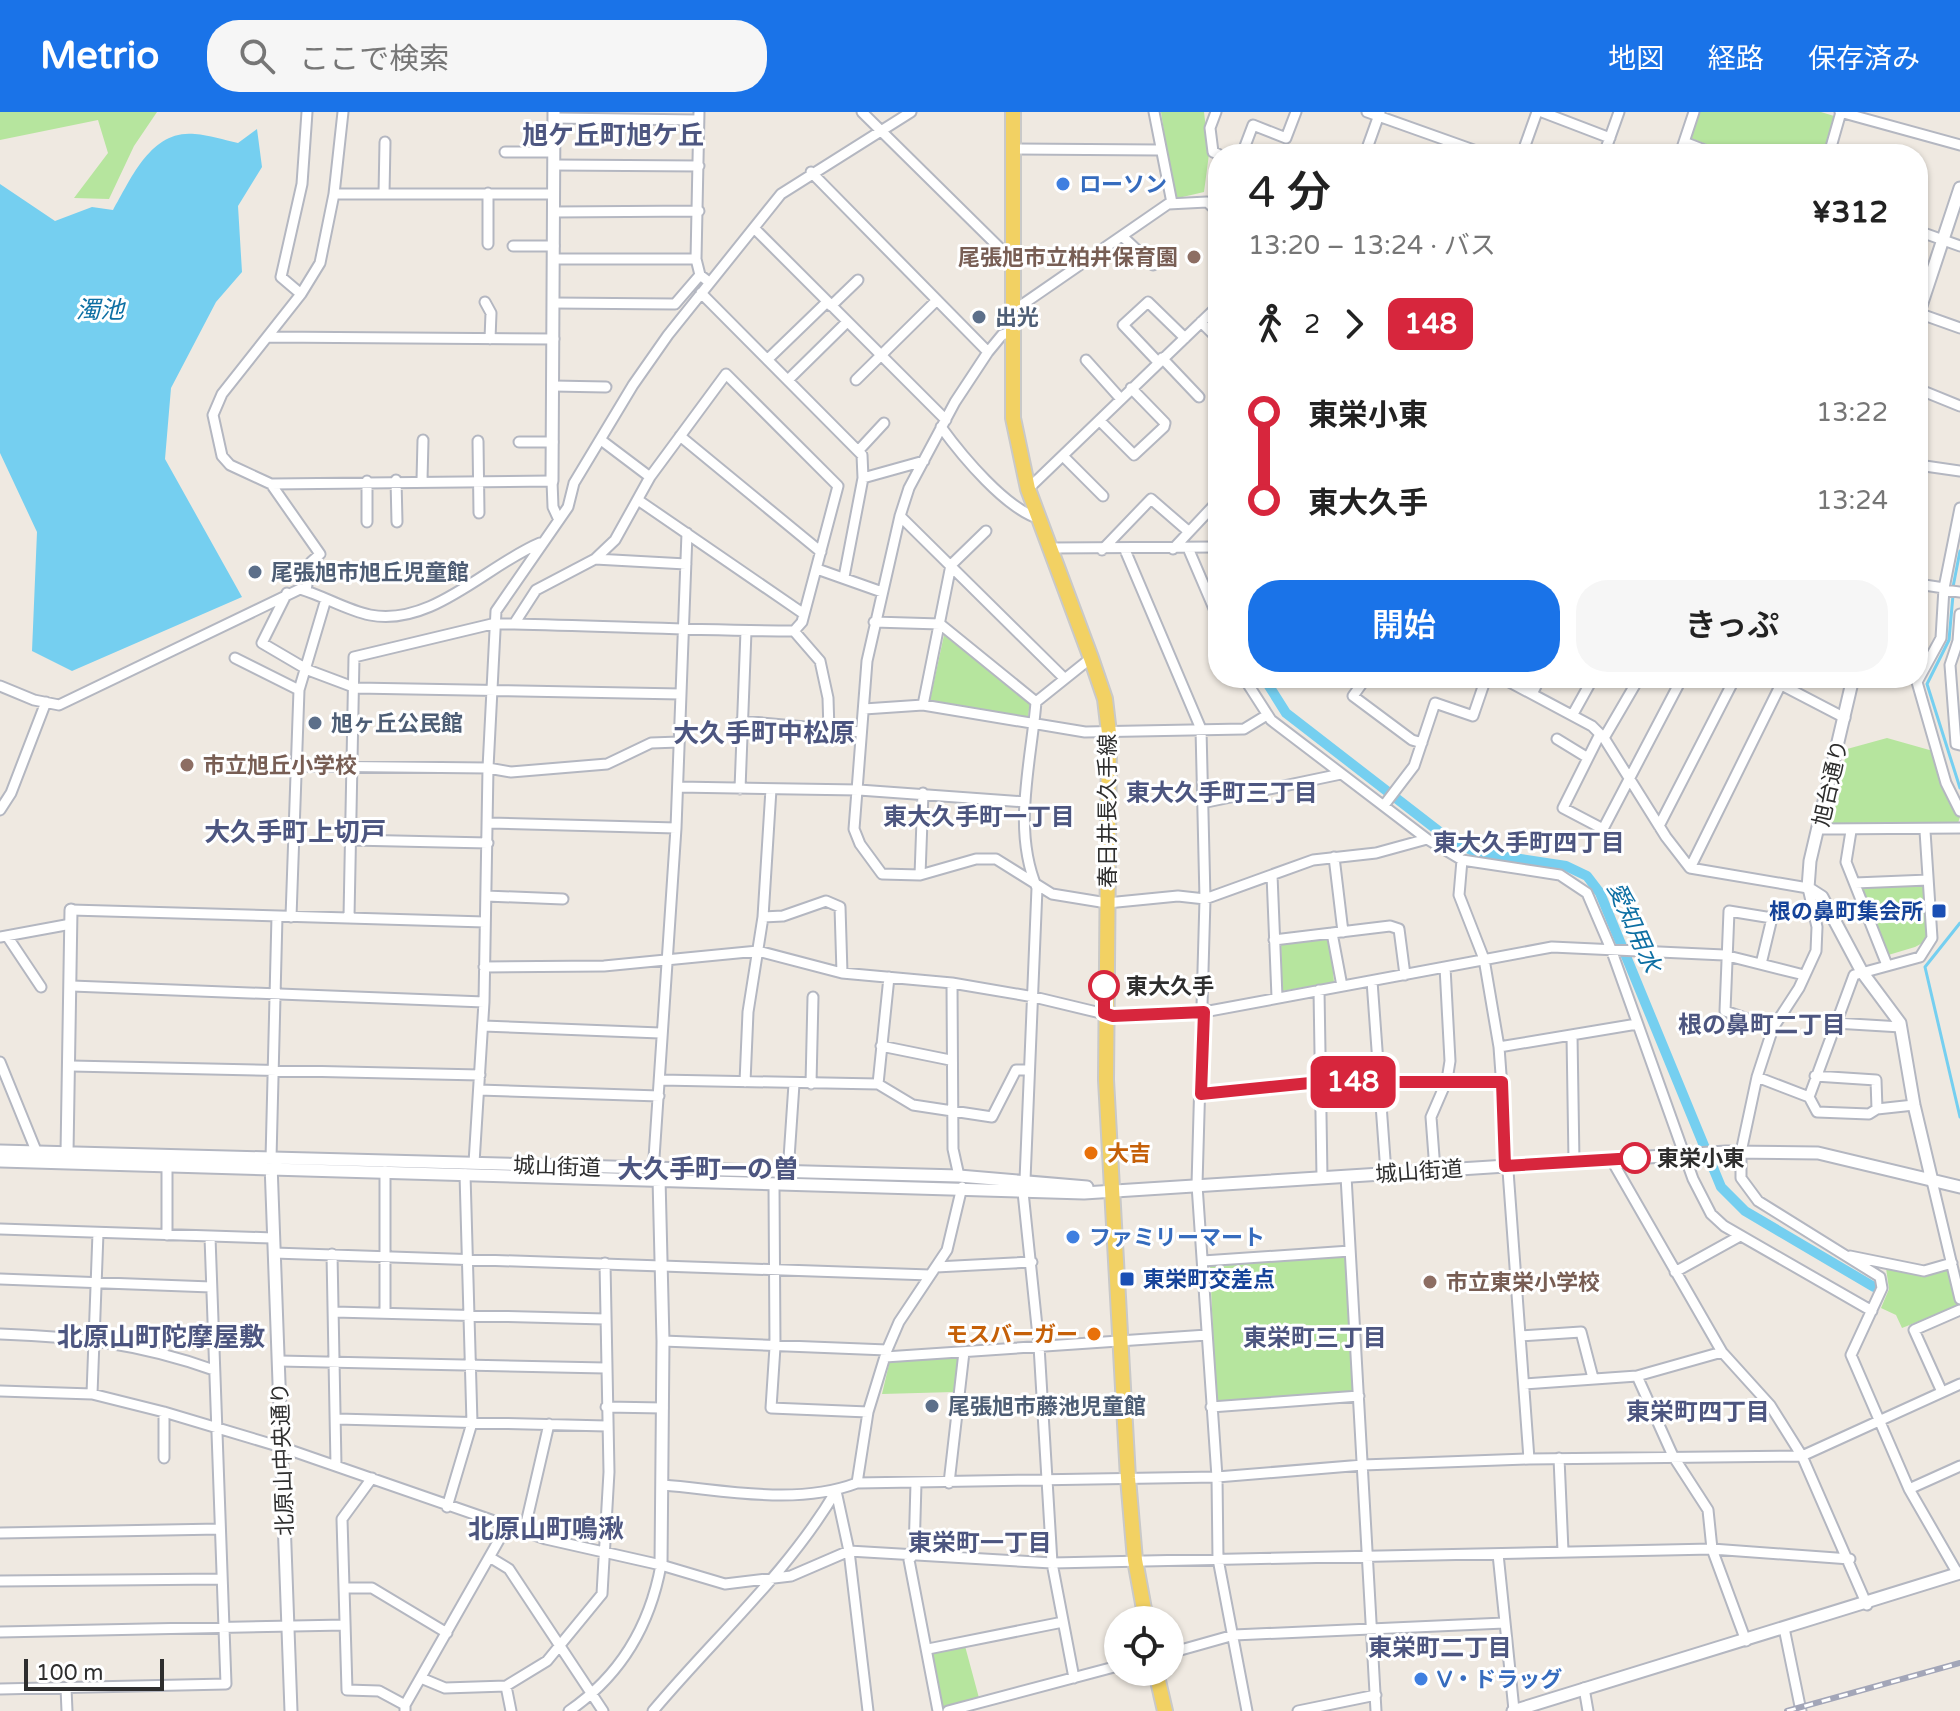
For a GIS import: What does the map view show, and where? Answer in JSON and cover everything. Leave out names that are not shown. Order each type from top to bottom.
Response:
[{"type":"main road","name":"春日井長久手線","points":[[1013,112],[1013,418],[1028,489],[1105,699],[1109,733],[1104,1013],[1128,1478],[1135,1560],[1143,1606]]},
{"type":"main road","points":[[1159,1686],[1165,1711]]},
{"type":"street","points":[[301,294],[281,277],[302,184],[307,112]]},
{"type":"street","points":[[343,112],[325,248],[301,294],[222,394],[213,415],[222,456],[230,465],[271,484],[479,479],[552,481]]},
{"type":"street","points":[[862,112],[1013,261]]},
{"type":"street","points":[[474,1163],[484,1002],[492,624],[496,611],[568,507],[574,483],[633,385],[709,282],[781,194],[811,172],[911,112]]},
{"type":"street","points":[[1154,112],[1159,150],[1172,203]]},
{"type":"street","points":[[1212,144],[1210,128],[1216,112]]},
{"type":"street","points":[[1246,144],[1253,125],[1286,138],[1296,112]]},
{"type":"street","points":[[1367,112],[1458,144]]},
{"type":"street","points":[[1526,144],[1539,112],[1610,138]]},
{"type":"street","points":[[1608,144],[1619,112]]},
{"type":"street","points":[[1689,144],[1684,142],[1694,112]]},
{"type":"street","points":[[1833,144],[1844,113],[1960,145]]},
{"type":"street","points":[[1368,144],[1379,114]]},
{"type":"street","points":[[559,520],[553,507],[552,481],[554,115],[698,116],[696,259],[700,275],[709,282]]},
{"type":"street","points":[[384,194],[385,142]]},
{"type":"street","points":[[1013,149],[1159,150]]},
{"type":"street","points":[[505,152],[554,158],[699,166]]},
{"type":"street","points":[[811,172],[988,352]]},
{"type":"street","points":[[1928,283],[1960,188]]},
{"type":"street","points":[[488,193],[488,244]]},
{"type":"street","points":[[334,194],[554,194]]},
{"type":"street","points":[[1013,311],[1172,203],[1208,203]]},
{"type":"street","points":[[554,212],[699,211]]},
{"type":"street","points":[[754,228],[881,355],[1009,501],[1026,515],[1040,519]]},
{"type":"street","points":[[1928,235],[1960,246]]},
{"type":"street","points":[[1122,236],[1153,265]]},
{"type":"street","points":[[513,246],[554,246]]},
{"type":"street","points":[[554,259],[696,259]]},
{"type":"street","points":[[553,303],[675,304],[700,275]]},
{"type":"street","points":[[768,359],[858,280]]},
{"type":"street","points":[[701,293],[859,450],[863,478],[844,577]]},
{"type":"street","points":[[856,380],[937,300]]},
{"type":"street","points":[[485,302],[491,313],[490,339]]},
{"type":"street","points":[[1185,338],[1148,302],[1123,325],[1199,397]]},
{"type":"street","points":[[1028,489],[1208,315]]},
{"type":"street","points":[[1928,317],[1960,328]]},
{"type":"street","points":[[788,380],[847,322]]},
{"type":"street","points":[[1201,322],[1208,329]]},
{"type":"street","points":[[1013,331],[1002,335],[988,352],[909,488],[874,622],[854,829],[860,844],[882,874],[920,875],[976,859],[996,859],[1037,888],[1052,894],[1107,903],[1178,896],[1205,899],[1313,860],[1376,853],[1427,839]]},
{"type":"street","points":[[268,337],[554,339]]},
{"type":"street","points":[[1086,360],[1120,398]]},
{"type":"street","points":[[514,624],[536,590],[595,559],[615,540],[650,477],[726,374],[838,486],[804,614],[794,631]]},
{"type":"street","points":[[553,386],[606,387]]},
{"type":"street","points":[[1100,421],[1134,455],[1164,427],[1165,423],[1131,388]]},
{"type":"street","points":[[1928,393],[1960,406]]},
{"type":"street","points":[[859,450],[884,423]]},
{"type":"street","points":[[680,436],[821,552]]},
{"type":"street","points":[[422,480],[423,440]]},
{"type":"street","points":[[601,440],[650,477]]},
{"type":"street","points":[[478,441],[479,513]]},
{"type":"street","points":[[519,442],[553,442]]},
{"type":"street","points":[[1063,456],[1103,496]]},
{"type":"street","points":[[863,478],[924,461]]},
{"type":"street","points":[[1928,466],[1960,471]]},
{"type":"street","points":[[396,480],[397,522]]},
{"type":"street","points":[[367,481],[367,522]]},
{"type":"street","points":[[271,484],[320,554],[311,562],[306,590]]},
{"type":"street","points":[[1102,550],[1151,499],[1188,531]]},
{"type":"street","points":[[638,500],[804,614]]},
{"type":"street","points":[[1928,662],[1941,638],[1960,508]]},
{"type":"street","points":[[1173,549],[1208,511]]},
{"type":"street","points":[[900,516],[1064,678]]},
{"type":"street","points":[[923,705],[951,565],[986,531]]},
{"type":"street","points":[[569,1711],[592,1693],[619,1664],[640,1632],[654,1598],[661,1565],[662,1264],[659,1175],[654,1158],[676,828],[687,533]]},
{"type":"street","points":[[0,686],[59,705],[287,593],[306,590],[380,616],[424,607],[544,540]]},
{"type":"street","points":[[1051,548],[1208,547]]},
{"type":"street","points":[[1188,548],[1208,595]]},
{"type":"street","points":[[1125,550],[1201,729],[1205,899],[1197,1185],[1217,1477],[1218,1559],[1247,1711]]},
{"type":"street","points":[[595,559],[686,564]]},
{"type":"street","points":[[817,569],[882,592]]},
{"type":"street","points":[[1928,586],[1950,590]]},
{"type":"street","points":[[287,593],[262,643],[308,670],[356,688],[681,694]]},
{"type":"street","points":[[291,917],[299,690],[308,670],[326,599]]},
{"type":"street","points":[[1960,614],[1958,641],[1950,665],[1956,744],[1960,745]]},
{"type":"street","points":[[874,622],[940,624],[1036,702]]},
{"type":"street","points":[[349,917],[356,688],[354,657],[492,624],[794,631],[820,661],[828,698],[829,731]]},
{"type":"street","points":[[740,789],[746,631]]},
{"type":"street","points":[[235,658],[299,690]]},
{"type":"street","points":[[1074,1678],[1052,1563],[1039,1346],[1024,1186],[1037,888],[1026,862],[1025,802],[1036,702],[1091,658]]},
{"type":"street","points":[[1250,688],[1267,715],[1427,839],[1462,860],[1539,871],[1575,883],[1593,902],[1614,950],[1637,1024],[1711,1214],[1740,1236],[1872,1311]]},
{"type":"street","points":[[1359,688],[1353,696],[1412,740],[1422,743]]},
{"type":"street","points":[[1385,804],[1410,770],[1435,703],[1473,716],[1483,688]]},
{"type":"street","points":[[1524,688],[1573,714],[1602,736],[1629,781],[1690,868],[1808,888],[1822,897],[1862,972],[1901,1027],[1914,1105],[1960,1299]]},
{"type":"street","points":[[1533,692],[1535,688]]},
{"type":"street","points":[[1573,714],[1587,688]]},
{"type":"street","points":[[1633,688],[1588,758],[1563,808],[1603,829],[1676,688]]},
{"type":"street","points":[[1659,826],[1730,688]]},
{"type":"street","points":[[1690,868],[1781,688]]},
{"type":"street","points":[[1794,688],[1845,718]]},
{"type":"street","name":"旭台通り","points":[[1808,888],[1810,861],[1851,688]]},
{"type":"street","points":[[1919,688],[1946,783],[1960,811]]},
{"type":"street","points":[[0,810],[11,793],[46,702]]},
{"type":"street","points":[[864,709],[923,705],[1109,733],[1244,729],[1267,715]]},
{"type":"street","points":[[741,721],[861,732]]},
{"type":"street","points":[[1557,739],[1588,758]]},
{"type":"street","points":[[298,766],[352,764],[488,768],[511,772],[607,764],[651,743],[679,742]]},
{"type":"street","points":[[1202,803],[1341,774]]},
{"type":"street","points":[[678,787],[859,790],[1025,802]]},
{"type":"street","points":[[745,1082],[748,1012],[763,917],[771,789]]},
{"type":"street","points":[[920,875],[923,793]]},
{"type":"street","points":[[489,823],[676,828]]},
{"type":"street","points":[[1819,829],[1925,831],[1960,828]]},
{"type":"street","points":[[1851,831],[1846,862],[1887,965]]},
{"type":"street","points":[[1809,1097],[1854,975],[1920,957],[1932,938],[1925,831]]},
{"type":"street","points":[[351,840],[488,843]]},
{"type":"street","points":[[1334,857],[1342,986]]},
{"type":"street","points":[[1462,860],[1459,895],[1484,959],[1499,1047],[1505,1166],[1529,1459]]},
{"type":"street","points":[[1272,875],[1277,997]]},
{"type":"street","points":[[1855,883],[1928,880]]},
{"type":"street","points":[[1808,888],[1817,927],[1816,951],[1773,1028],[1757,1077],[1741,1152],[1741,1178],[1748,1192],[1850,1256],[1924,1271],[1952,1263]]},
{"type":"street","points":[[486,896],[563,899]]},
{"type":"street","points":[[763,917],[783,916],[826,901],[840,907],[842,973]]},
{"type":"street","points":[[67,1153],[71,1066],[71,910],[485,922]]},
{"type":"street","points":[[1761,964],[1772,918],[1729,911],[1724,955],[1725,1011],[1773,1028]]},
{"type":"street","points":[[271,1164],[277,916]]},
{"type":"street","points":[[41,987],[4,937],[71,924]]},
{"type":"street","points":[[1274,940],[1390,926],[1399,929],[1405,975]]},
{"type":"street","points":[[484,967],[604,966],[668,957],[758,951],[842,973],[952,983],[1034,997],[1113,1016],[1204,1012],[1552,947],[1724,955],[1804,975]]},
{"type":"street","points":[[1435,1170],[1431,1117],[1447,1080],[1450,1061],[1445,967]]},
{"type":"street","points":[[878,1084],[889,977]]},
{"type":"street","points":[[1372,981],[1386,1173]]},
{"type":"street","points":[[857,1483],[868,1412],[886,1353],[899,1322],[947,1250],[961,1182],[953,1149],[950,1060],[952,983]]},
{"type":"street","points":[[72,986],[484,1002]]},
{"type":"street","points":[[1319,990],[1322,1177]]},
{"type":"street","points":[[811,1084],[813,997]]},
{"type":"street","points":[[1835,1023],[1901,1027]]},
{"type":"street","points":[[1499,1047],[1637,1024]]},
{"type":"street","points":[[483,1026],[660,1033]]},
{"type":"street","points":[[1572,1035],[1574,1162]]},
{"type":"street","points":[[881,1046],[950,1060]]},
{"type":"street","points":[[0,1062],[37,1153]]},
{"type":"street","points":[[71,1066],[480,1075]]},
{"type":"street","points":[[660,1080],[878,1084],[913,1105],[992,1117],[1016,1070],[1029,1070]]},
{"type":"street","points":[[1815,1076],[1876,1080],[1877,1109]]},
{"type":"street","points":[[1757,1077],[1809,1097],[1817,1112],[1869,1114],[1877,1109],[1914,1105]]},
{"type":"street","points":[[1201,1094],[1320,1082],[1502,1082]]},
{"type":"street","points":[[788,1173],[794,1084]]},
{"type":"street","points":[[479,1090],[659,1096]]},
{"type":"street","name":"城山街道","points":[[0,1151],[465,1174],[788,1173],[1114,1190],[1726,1152],[1818,1153],[1960,1187]]},
{"type":"street","points":[[1611,1159],[1722,1352],[1770,1405],[1802,1456],[1850,1559],[1867,1605]]},
{"type":"street","name":"城山街道","points":[[0,1161],[167,1167],[474,1163],[774,1185],[961,1182]]},
{"type":"street","name":"北原山中央通り","points":[[271,1164],[291,1711]]},
{"type":"street","points":[[167,1167],[167,1235]]},
{"type":"street","points":[[385,1171],[385,1313]]},
{"type":"street","points":[[447,1507],[472,1423],[465,1174]]},
{"type":"street","points":[[1346,1176],[1376,1711]]},
{"type":"street","points":[[774,1185],[775,1347],[771,1408],[868,1412]]},
{"type":"street","points":[[0,1229],[273,1238]]},
{"type":"street","points":[[92,1394],[98,1233]]},
{"type":"street","points":[[1675,1272],[1740,1236]]},
{"type":"street","points":[[0,1689],[226,1684],[210,1237]]},
{"type":"street","points":[[1203,1261],[1350,1251]]},
{"type":"street","points":[[274,1253],[933,1271],[1032,1262]]},
{"type":"street","points":[[332,1254],[336,1465]]},
{"type":"street","points":[[1498,1554],[1514,1711],[1867,1605],[1959,1574],[1909,1489],[1851,1355],[1882,1288],[1880,1277],[1851,1261],[1850,1256]]},
{"type":"street","points":[[421,1678],[451,1689],[506,1686],[536,1670],[602,1594],[602,1552],[609,1472],[605,1263]]},
{"type":"street","points":[[0,1279],[211,1287]]},
{"type":"street","points":[[1942,1392],[1914,1330],[1960,1310]]},
{"type":"street","points":[[334,1312],[605,1319]]},
{"type":"street","points":[[1520,1336],[1581,1332],[1593,1378]]},
{"type":"street","points":[[0,1334],[95,1338],[130,1344],[214,1370]]},
{"type":"street","points":[[663,1341],[886,1353],[964,1352],[1207,1335]]},
{"type":"street","points":[[949,1483],[964,1352]]},
{"type":"street","points":[[1524,1384],[1637,1376],[1722,1352]]},
{"type":"street","points":[[279,1361],[605,1368]]},
{"type":"street","points":[[1637,1376],[1673,1456],[1708,1510],[1712,1549],[1746,1641]]},
{"type":"street","points":[[663,1485],[797,1496],[836,1491],[857,1483],[1217,1477],[1363,1465],[1559,1458],[1802,1456],[1960,1384]]},
{"type":"street","points":[[0,1391],[92,1394],[164,1412],[336,1465],[524,1532],[725,1584],[791,1576],[849,1551],[1052,1563],[1712,1549],[1850,1559]]},
{"type":"street","points":[[1211,1407],[1359,1396]]},
{"type":"street","points":[[606,1407],[663,1408]]},
{"type":"street","points":[[164,1412],[164,1458]]},
{"type":"street","points":[[337,1419],[606,1426]]},
{"type":"street","points":[[524,1532],[549,1424]]},
{"type":"street","points":[[1559,1458],[1563,1551]]},
{"type":"street","points":[[1909,1489],[1960,1466]]},
{"type":"street","points":[[372,1478],[342,1519],[347,1690],[379,1691],[405,1708],[507,1526]]},
{"type":"street","points":[[916,1483],[914,1554],[909,1560],[938,1711]]},
{"type":"street","points":[[836,1491],[849,1551],[868,1711]]},
{"type":"street","points":[[653,1711],[747,1610],[767,1580],[816,1526],[836,1491]]},
{"type":"street","points":[[0,1533],[220,1529]]},
{"type":"street","points":[[491,1558],[509,1569],[603,1711]]},
{"type":"street","points":[[0,1581],[222,1579]]},
{"type":"street","points":[[344,1588],[372,1588],[447,1633]]},
{"type":"street","points":[[928,1649],[1063,1622]]},
{"type":"street","points":[[1184,1649],[1234,1635],[1504,1623]]},
{"type":"street","points":[[0,1632],[345,1625]]},
{"type":"street","points":[[1784,1628],[1801,1711]]},
{"type":"street","points":[[948,1711],[1104,1670]]},
{"type":"street","points":[[506,1686],[511,1711]]},
{"type":"street","points":[[66,1688],[67,1711]]},
{"type":"street","points":[[1584,1688],[1588,1711]]},
{"type":"street","points":[[1298,1711],[1376,1695]]},
{"type":"green space","points":[[0,112],[157,112],[134,146],[109,199],[74,198],[108,153],[98,120],[0,140]]},
{"type":"green space","points":[[1161,112],[1204,112],[1208,162],[1204,192],[1174,199]]},
{"type":"green space","points":[[1699,112],[1821,112],[1834,116],[1827,144],[1706,144],[1690,138]]},
{"type":"green space","points":[[944,635],[1030,702],[1028,717],[930,700]]},
{"type":"green space","points":[[1887,738],[1933,751],[1945,791],[1960,817],[1958,823],[1831,824],[1847,749]]},
{"type":"green space","points":[[1924,881],[1932,938],[1885,956],[1861,887]]},
{"type":"green space","points":[[1330,939],[1334,982],[1282,991],[1281,941]]},
{"type":"green space","points":[[1345,1257],[1354,1391],[1216,1401],[1210,1265]]},
{"type":"green space","points":[[1949,1267],[1960,1305],[1902,1328],[1896,1315],[1881,1308],[1889,1289],[1886,1268]]},
{"type":"green space","points":[[958,1356],[954,1392],[882,1394],[890,1360]]},
{"type":"green space","points":[[965,1646],[979,1698],[943,1709],[932,1652]]},
{"type":"water","name":"濁池","points":[[257,129],[262,167],[238,206],[242,272],[216,302],[171,388],[165,459],[242,597],[72,671],[32,651],[37,532],[0,453],[0,184],[55,221],[92,207],[113,210],[144,158],[166,139],[195,134],[238,143]]},
{"type":"waterway","points":[[1953,587],[1960,551]]},
{"type":"waterway","points":[[1928,682],[1949,640],[1953,595]]},
{"type":"waterway","points":[[1928,687],[1960,788]]},
{"type":"waterway","name":"愛知用水","points":[[1270,688],[1286,713],[1445,836],[1475,852],[1566,866],[1587,876],[1600,893],[1721,1187],[1745,1211],[1874,1287]]},
{"type":"waterway","points":[[1960,923],[1925,967],[1960,1117]]},
{"type":"railway","points":[[1787,1711],[1960,1663]]},
{"type":"bus line","name":"148","points":[[1104,986],[1104,1013],[1113,1016],[1204,1012],[1201,1094],[1320,1082],[1502,1082],[1505,1166],[1635,1158]]},
{"type":"place","name":"ローソン","points":[[1063,184]]},
{"type":"place","name":"尾張旭市立柏井保育園","points":[[1194,257]]},
{"type":"place","name":"出光","points":[[979,317]]},
{"type":"place","name":"尾張旭市旭丘児童館","points":[[255,572]]},
{"type":"place","name":"旭ヶ丘公民館","points":[[315,723]]},
{"type":"place","name":"市立旭丘小学校","points":[[187,765]]},
{"type":"place","name":"根の鼻町集会所","points":[[1939,911]]},
{"type":"place","name":"東大久手","points":[[1104,986]]},
{"type":"place","name":"大吉","points":[[1091,1153]]},
{"type":"place","name":"東栄小東","points":[[1635,1158]]},
{"type":"place","name":"ファミリーマート","points":[[1073,1237]]},
{"type":"place","name":"東栄町交差点","points":[[1127,1279]]},
{"type":"place","name":"市立東栄小学校","points":[[1430,1282]]},
{"type":"place","name":"モスバーガー","points":[[1094,1334]]},
{"type":"place","name":"尾張旭市藤池児童館","points":[[932,1406]]},
{"type":"place","name":"V・ドラッグ","points":[[1421,1679]]},
{"type":"district","name":"旭ケ丘町旭ケ丘","points":[[613,135]]},
{"type":"district","name":"大久手町中松原","points":[[764,733]]},
{"type":"district","name":"東大久手町三丁目","points":[[1222,793]]},
{"type":"district","name":"東大久手町一丁目","points":[[979,817]]},
{"type":"district","name":"大久手町上切戸","points":[[295,832]]},
{"type":"district","name":"東大久手町四丁目","points":[[1529,843]]},
{"type":"district","name":"根の鼻町二丁目","points":[[1762,1025]]},
{"type":"district","name":"大久手町一の曽","points":[[708,1169]]},
{"type":"district","name":"北原山町陀摩屋敷","points":[[161,1337]]},
{"type":"district","name":"東栄町三丁目","points":[[1315,1338]]},
{"type":"district","name":"東栄町四丁目","points":[[1698,1412]]},
{"type":"district","name":"北原山町鳴湫","points":[[546,1529]]},
{"type":"district","name":"東栄町一丁目","points":[[980,1543]]},
{"type":"district","name":"東栄町二丁目","points":[[1440,1648]]}]
